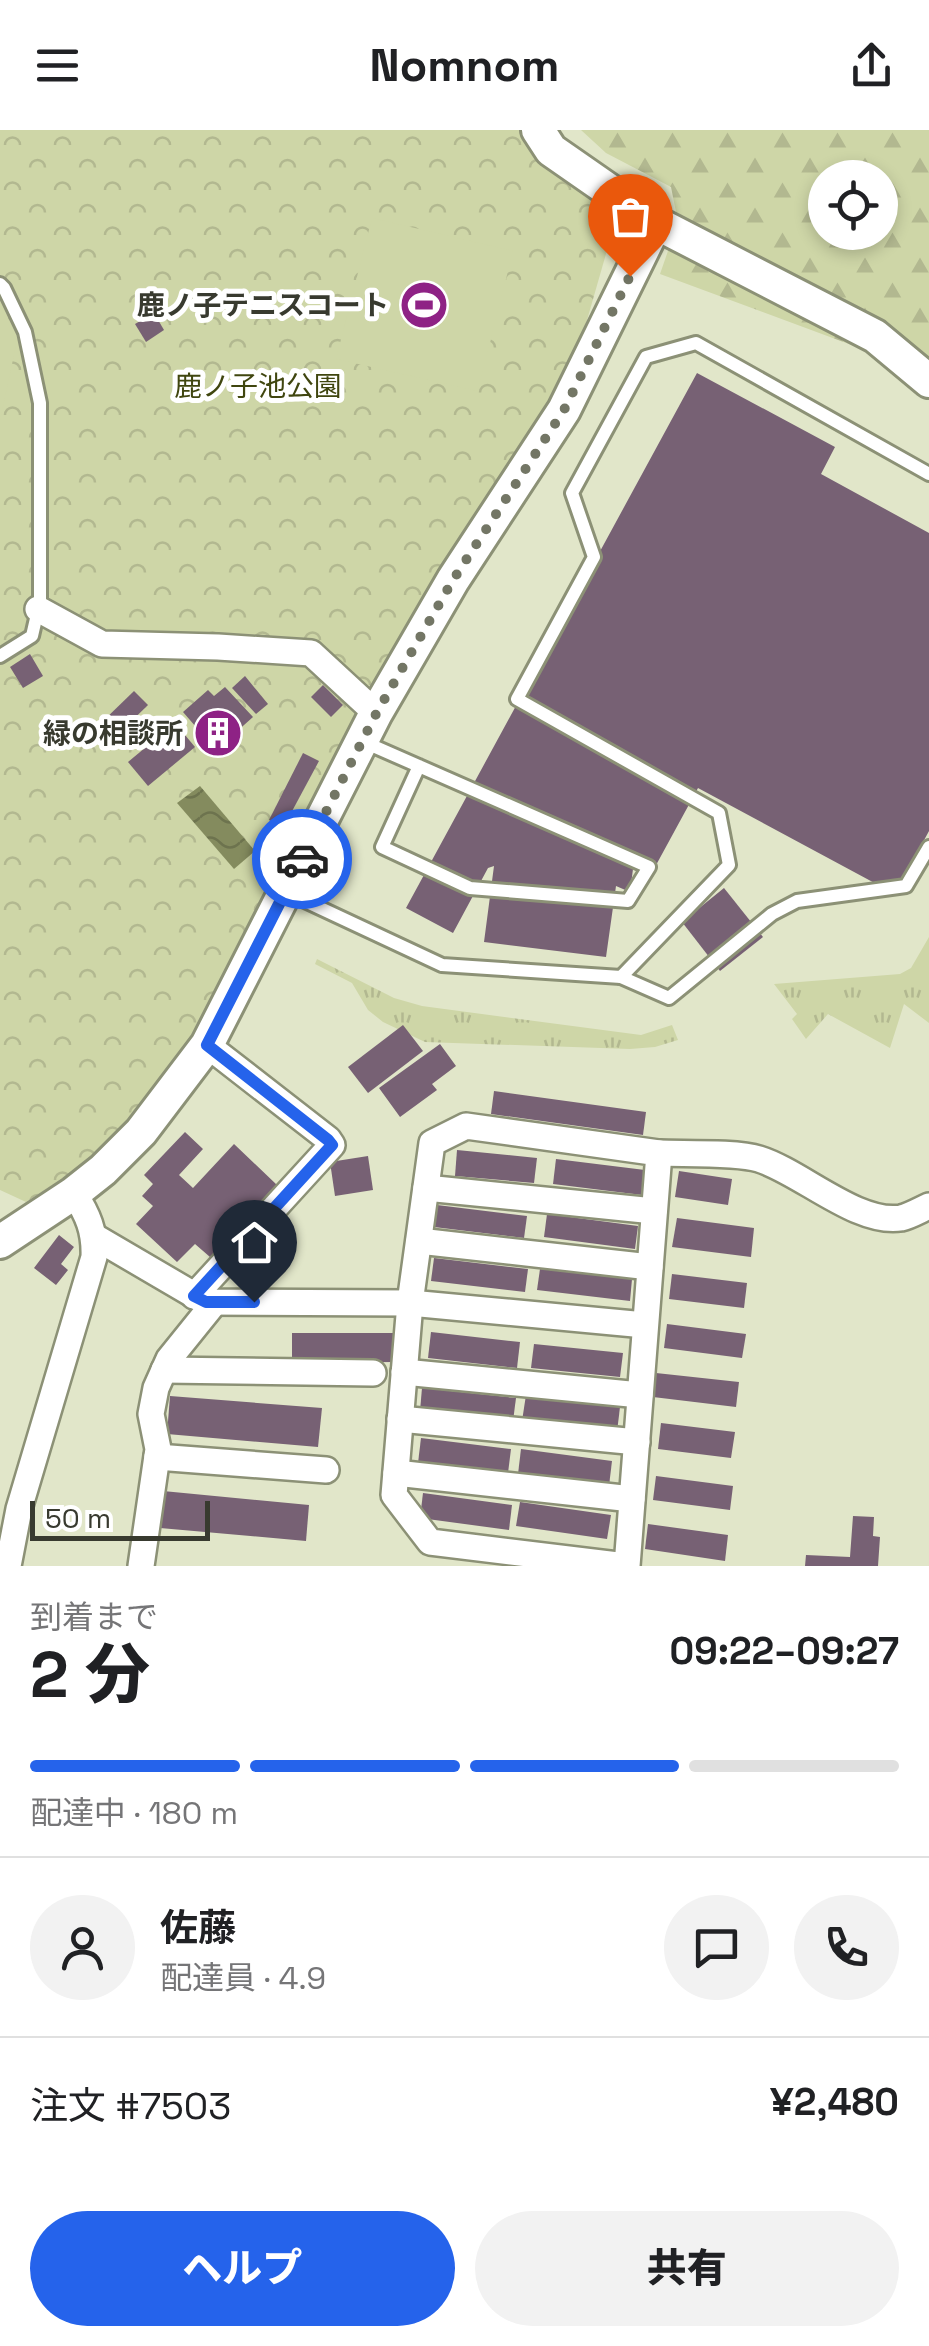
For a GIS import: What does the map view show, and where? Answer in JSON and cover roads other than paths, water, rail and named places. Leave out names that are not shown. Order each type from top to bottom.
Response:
[{"type":"street","points":[[538,130],[551,150],[656,222],[876,336],[929,381]]},
{"type":"street","points":[[0,1242],[104,1170],[142,1132],[207,1045],[279,890],[453,580],[564,410],[656,222]]},
{"type":"street","points":[[38,609],[102,644],[311,653],[369,727]]},
{"type":"street","points":[[141,1566],[158,1449],[151,1414],[164,1370],[205,1299],[332,1145],[207,1045]]},
{"type":"street","points":[[659,1153],[626,1566],[430,1542],[394,1495],[410,1302],[432,1143],[466,1126],[659,1153],[754,1157],[780,1167],[854,1209],[879,1217],[901,1218],[929,1206]]},
{"type":"street","points":[[426,1188],[654,1210]]},
{"type":"street","points":[[8,1566],[19,1509],[94,1256],[95,1237],[88,1215],[74,1193]]},
{"type":"street","points":[[95,1237],[205,1299],[410,1302],[645,1324]]},
{"type":"street","points":[[419,1240],[650,1266]]},
{"type":"street","points":[[164,1370],[373,1373]]},
{"type":"street","points":[[404,1372],[640,1395]]},
{"type":"street","points":[[400,1419],[637,1442]]},
{"type":"street","points":[[156,1458],[326,1470]]},
{"type":"street","points":[[396,1473],[632,1499]]},
{"type":"lane","points":[[0,284],[26,332],[40,403],[38,609],[32,636],[0,656]]},
{"type":"lane","points":[[621,977],[730,865],[719,813],[516,699],[594,558],[572,493],[646,357],[696,343],[929,474]]},
{"type":"lane","points":[[369,727],[420,766],[648,866],[628,900],[470,888],[382,847],[420,766]]},
{"type":"lane","points":[[279,890],[442,965],[621,977],[669,998],[772,914],[797,901],[906,886],[929,847]]},
{"type":"water","points":[[200,786],[255,851],[234,869],[177,803]]},
{"type":"place","name":"鹿ノ子テニスコート","points":[[424,305]]},
{"type":"place","name":"緑の相談所","points":[[218,733]]},
{"type":"park label","name":"鹿ノ子池公園","points":[[258,386]]}]
